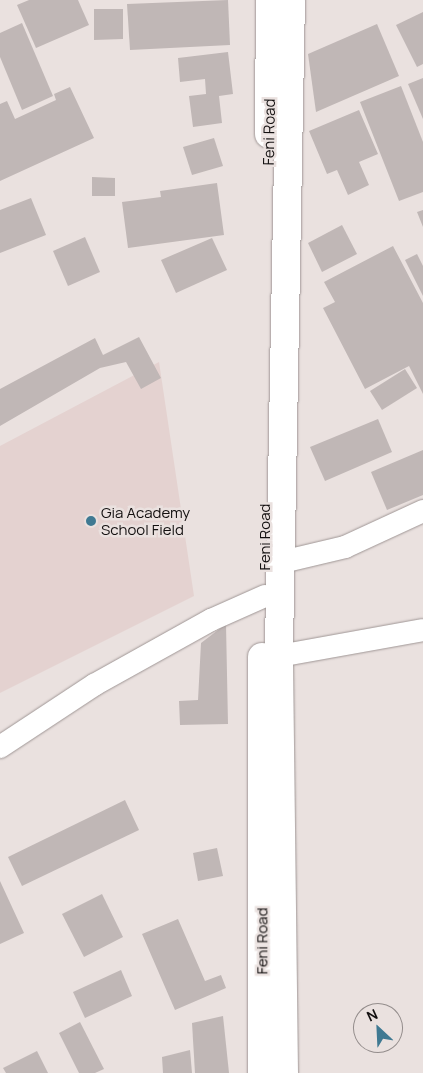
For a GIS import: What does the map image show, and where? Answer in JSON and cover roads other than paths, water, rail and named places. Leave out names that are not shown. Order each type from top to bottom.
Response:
[{"type":"main road","name":"Feni Road","points":[[262,1073],[270,0]]},
{"type":"main road","points":[[284,1073],[280,656],[291,0]]},
{"type":"street","points":[[282,562],[345,547],[423,511]]},
{"type":"street","points":[[0,747],[94,685],[211,620],[265,596]]},
{"type":"street","points":[[280,656],[423,630]]},
{"type":"place","name":"Gia Academy School Field","points":[[91,521]]}]
